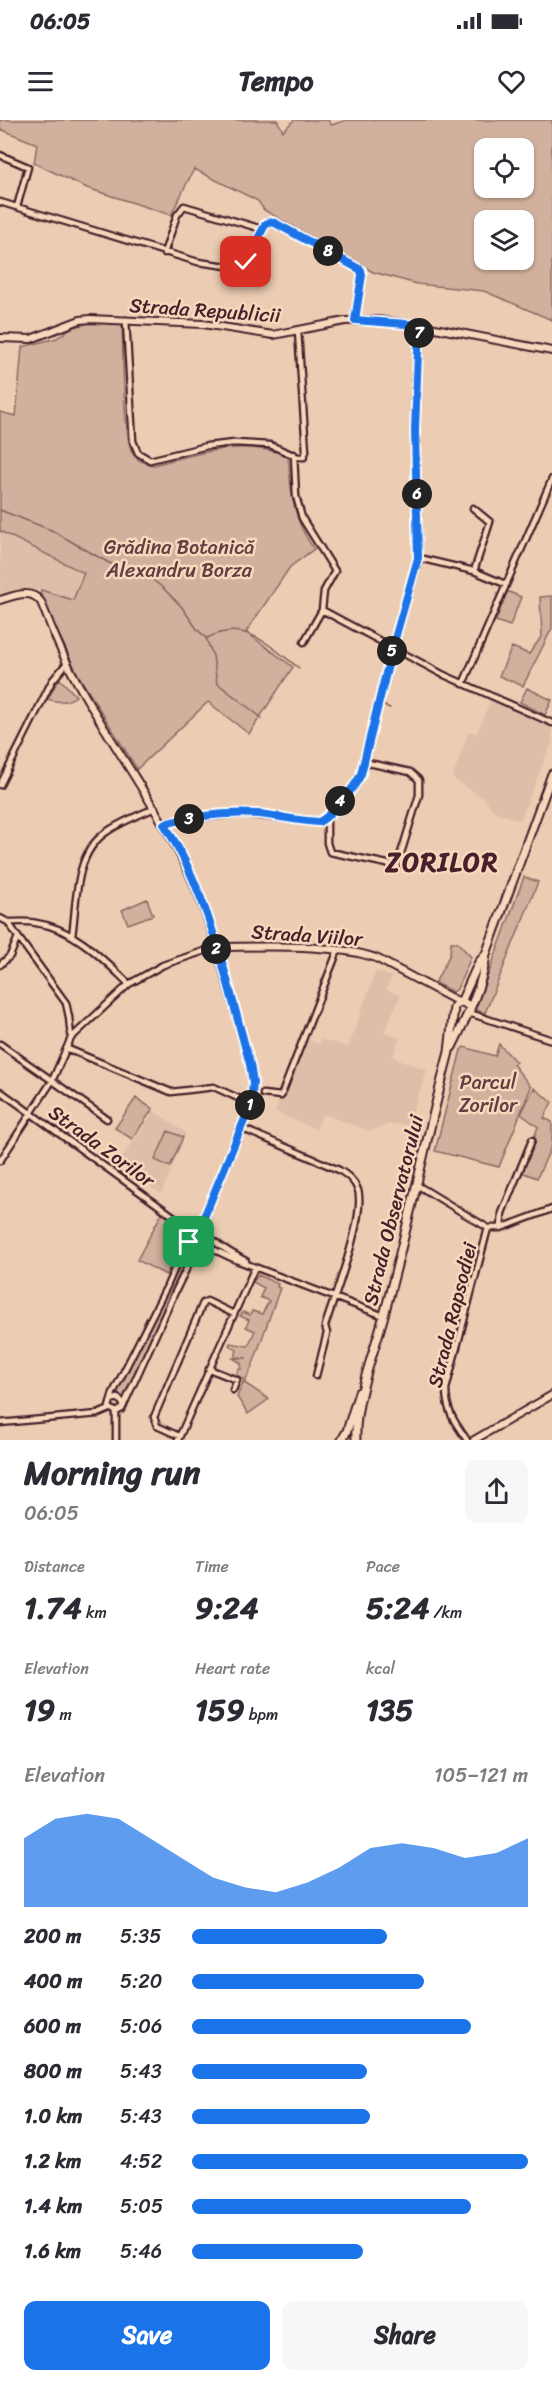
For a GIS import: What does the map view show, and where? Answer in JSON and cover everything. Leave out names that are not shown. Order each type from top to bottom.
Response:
[{"type":"main road","name":"Strada Observatorului","points":[[449,1052],[469,1012],[485,965],[486,954],[552,774]]},
{"type":"main road","name":"Strada Observatorului","points":[[345,1440],[384,1316],[459,1004],[479,962],[486,954]]},
{"type":"main road","points":[[459,1004],[467,1004],[469,1012],[459,1017],[459,1004]]},
{"type":"main road","name":"Strada Observatorului","points":[[356,1440],[356,1428],[366,1376]]},
{"type":"street","points":[[0,155],[28,167],[17,207]]},
{"type":"street","points":[[0,202],[164,253],[198,262],[241,267],[262,230],[268,223],[275,223],[360,269],[362,275],[355,320]]},
{"type":"street","points":[[164,253],[175,219],[182,207],[262,230]]},
{"type":"street","name":"Strada Republicii","points":[[0,338],[31,339],[85,319],[202,324],[273,335],[355,320],[419,325],[552,351]]},
{"type":"street","points":[[126,320],[131,434],[141,456],[150,460],[207,446],[234,444],[270,445],[304,457],[306,451],[298,331]]},
{"type":"street","points":[[164,824],[229,814],[257,814],[319,822],[327,817],[355,785],[364,762],[392,649],[418,558],[415,430],[419,325]]},
{"type":"street","points":[[294,454],[295,487],[302,518],[335,571],[324,591],[322,610],[304,642]]},
{"type":"street","points":[[463,684],[552,479]]},
{"type":"street","points":[[473,508],[490,522],[474,571]]},
{"type":"street","points":[[418,558],[474,571],[505,584]]},
{"type":"street","points":[[0,600],[26,594],[37,597],[82,691],[179,849],[216,947],[250,1064],[253,1083],[251,1104],[202,1222]]},
{"type":"street","points":[[322,610],[392,649],[463,684],[552,723]]},
{"type":"street","points":[[0,784],[52,681],[67,663]]},
{"type":"street","points":[[327,817],[327,843],[330,852],[398,866],[419,795],[419,780],[410,772],[364,762]]},
{"type":"street","points":[[72,936],[79,880],[92,846],[110,829],[155,807]]},
{"type":"street","points":[[0,918],[8,922],[36,923],[72,936],[102,958],[129,984]]},
{"type":"street","points":[[1,1159],[52,1081],[71,1038],[66,1003],[8,922]]},
{"type":"street","points":[[0,965],[10,956],[18,938]]},
{"type":"street","name":"Strada Viilor","points":[[71,1038],[129,984],[164,965],[216,947],[338,950],[376,958],[459,1004]]},
{"type":"street","points":[[262,1094],[281,1096],[338,950]]},
{"type":"street","name":"Strada Viilor","points":[[443,995],[459,1004]]},
{"type":"street","points":[[469,1012],[551,1037]]},
{"type":"street","points":[[0,1044],[107,1119]]},
{"type":"street","points":[[68,1049],[171,1092],[214,1087],[251,1104]]},
{"type":"street","name":"Strada Zorilor","points":[[0,1091],[187,1226]]},
{"type":"street","points":[[241,1128],[339,1170],[348,1175],[357,1188],[360,1215],[325,1326],[327,1333],[316,1376]]},
{"type":"street","points":[[501,1228],[502,1214],[532,1140]]},
{"type":"street","name":"Strada Rapsodiei","points":[[417,1185],[488,1228],[501,1228],[552,1209]]},
{"type":"street","points":[[110,1409],[111,1400],[184,1250],[187,1226],[194,1221],[202,1222],[207,1226],[209,1235],[220,1245],[254,1266]]},
{"type":"street","name":"Strada Rapsodiei","points":[[467,1440],[447,1408],[447,1389],[488,1228]]},
{"type":"street","points":[[0,1424],[98,1414],[110,1409],[116,1412],[121,1411],[193,1253],[209,1235]]},
{"type":"street","points":[[187,1240],[193,1245],[200,1245],[384,1316]]},
{"type":"street","points":[[234,1314],[207,1301],[203,1302],[154,1417],[157,1426],[179,1438],[234,1314],[254,1266]]},
{"type":"street","points":[[209,1369],[237,1380],[233,1390]]},
{"type":"street","points":[[474,1440],[552,1395]]},
{"type":"street","points":[[111,1400],[118,1398],[124,1405]]},
{"type":"street","points":[[116,1412],[116,1440]]},
{"type":"shaded area","points":[[0,531],[85,573],[73,600],[41,590],[0,595]]},
{"type":"shaded area","points":[[490,701],[552,727],[552,742],[520,821],[494,811],[484,798],[452,778],[469,731],[477,734]]},
{"type":"shaded area","points":[[376,971],[392,977],[386,990],[401,995],[384,1032],[400,1038],[393,1057],[427,1070],[408,1125],[390,1124],[370,1131],[323,1114],[316,1129],[275,1112],[303,1038],[319,1044],[321,1039],[348,1047]]},
{"type":"shaded area","points":[[154,1111],[186,1133],[161,1194],[118,1163]]},
{"type":"green space","points":[[0,120],[277,120],[283,131],[294,120],[328,120],[331,125],[347,120],[552,120],[552,320],[484,291],[417,284],[373,272],[264,210],[258,201],[194,169],[171,215],[87,188],[34,163],[37,144],[0,129]]},
{"type":"green space","name":"Grădina Botanică Alexandru Borza","points":[[97,321],[122,323],[125,412],[133,454],[153,465],[204,452],[236,448],[270,450],[288,455],[297,516],[314,549],[290,567],[246,632],[293,667],[249,734],[208,702],[137,769],[78,675],[40,594],[41,590],[73,600],[84,573],[0,531],[0,412],[16,416],[22,347],[57,338],[71,328]]},
{"type":"green space","points":[[507,591],[521,597],[510,626],[496,621]]},
{"type":"green space","points":[[552,596],[552,628],[523,686],[499,676],[512,647],[529,654],[542,636],[540,597]]},
{"type":"green space","points":[[60,679],[76,696],[62,702],[48,699]]},
{"type":"green space","points":[[527,688],[552,700],[545,715],[520,702]]},
{"type":"green space","points":[[524,877],[538,882],[485,1013],[476,1008]]},
{"type":"green space","points":[[147,899],[153,915],[128,924],[122,910]]},
{"type":"green space","points":[[451,942],[457,942],[471,957],[457,989],[453,992],[435,983],[450,954]]},
{"type":"green space","name":"Parcul Zorilor","points":[[499,1044],[516,1062],[513,1064],[531,1087],[499,1167],[435,1151],[461,1050],[464,1047],[495,1056]]},
{"type":"green space","points":[[534,1088],[552,1102],[544,1118],[552,1122],[552,1145],[537,1178],[521,1172],[538,1127],[521,1114]]},
{"type":"green space","points":[[136,1098],[153,1109],[132,1139],[115,1128]]},
{"type":"green space","points":[[168,1131],[183,1137],[170,1167],[155,1160]]},
{"type":"green space","points":[[162,1213],[176,1224],[179,1246],[166,1275],[137,1260]]},
{"type":"green space","points":[[187,1252],[189,1253],[123,1399],[115,1394]]},
{"type":"green space","points":[[258,1275],[278,1284],[277,1287],[280,1288],[245,1381],[239,1376],[237,1379],[225,1375],[226,1372],[235,1376],[241,1369],[241,1363],[233,1358],[247,1358],[235,1357],[237,1350],[229,1345],[230,1343],[248,1346],[255,1331],[246,1327],[249,1320],[240,1316],[243,1312],[250,1315],[252,1311],[262,1314],[269,1301],[260,1297],[264,1288],[253,1282]]},
{"type":"green space","points":[[243,1382],[269,1399],[248,1414],[237,1397]]},
{"type":"waterway","points":[[0,510],[51,530],[109,563],[143,572],[181,606],[206,638],[213,656],[217,683],[262,718]]},
{"type":"waterway","points":[[207,638],[234,631],[245,633],[267,644],[299,668]]},
{"type":"waterway","points":[[380,704],[390,708]]},
{"type":"district","name":"ZORILOR","points":[[442,862]]},
{"type":"route","points":[[189,1242],[185,1238],[186,1229],[194,1221],[202,1222],[248,1111],[253,1083],[250,1064],[196,889],[179,849],[164,824],[229,814],[257,814],[319,822],[327,817],[359,780],[419,548],[415,430],[419,325],[355,320],[361,270],[275,223],[270,222],[265,225],[246,262]]}]
